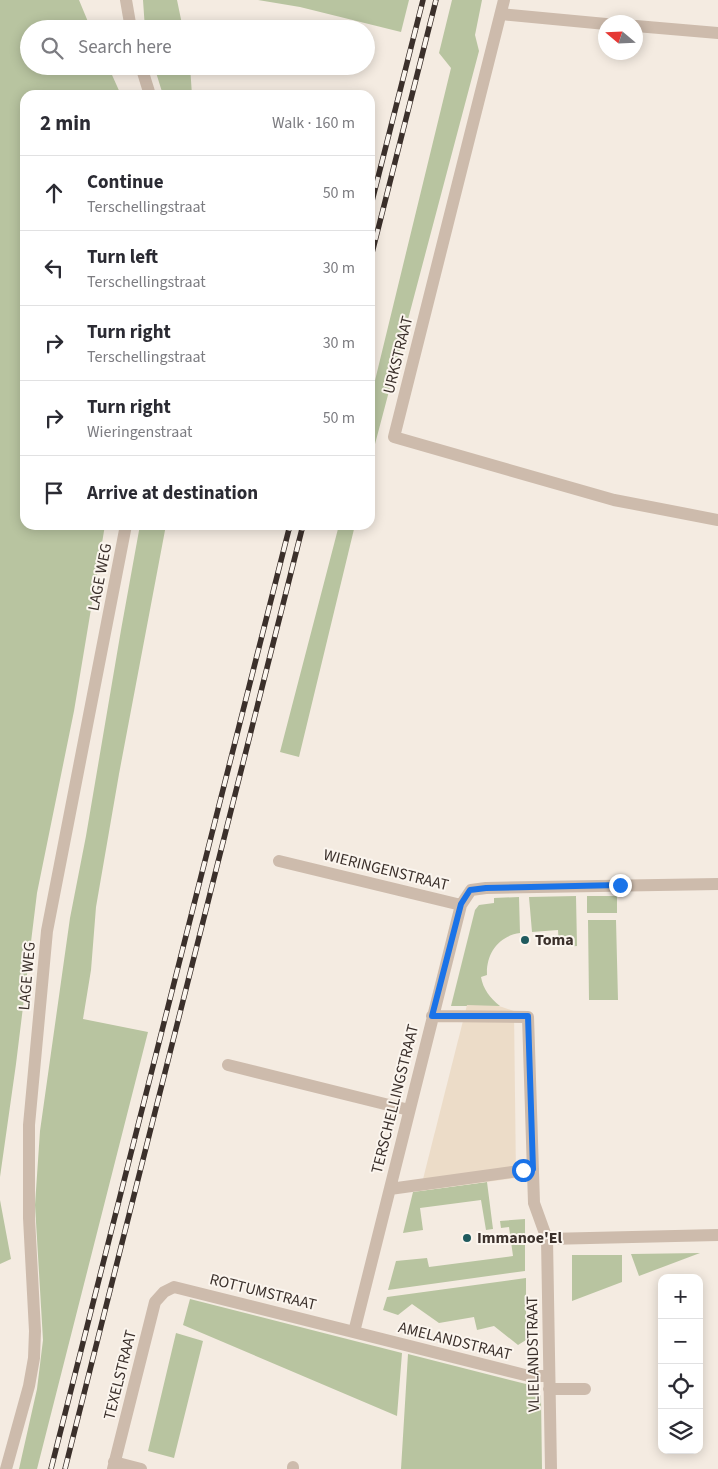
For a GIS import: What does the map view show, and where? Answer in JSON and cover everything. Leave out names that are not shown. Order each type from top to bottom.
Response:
[{"type":"street","points":[[126,0],[129,20]]},
{"type":"street","points":[[504,0],[501,14],[598,23]]},
{"type":"street","name":"URKSTRAAT","points":[[501,14],[394,437],[614,500],[718,520]]},
{"type":"street","points":[[643,27],[718,33]]},
{"type":"street","points":[[144,75],[148,90]]},
{"type":"street","name":"LAGE WEG","points":[[6,1469],[29,1386],[34,1358],[35,1331],[29,1218],[29,1124],[47,931],[125,530]]},
{"type":"street","name":"WIERINGENSTRAAT","points":[[279,861],[461,904],[470,890],[486,888],[718,884]]},
{"type":"street","name":"TERSCHELLINGSTRAAT","points":[[354,1332],[461,904]]},
{"type":"street","name":"TERSCHELLINGSTRAAT","points":[[432,1016],[528,1016],[534,1203],[547,1239]]},
{"type":"street","points":[[228,1065],[409,1110]]},
{"type":"street","name":"TERSCHELLINGSTRAAT","points":[[390,1190],[533,1169]]},
{"type":"street","points":[[547,1239],[718,1235]]},
{"type":"street","name":"VLIELANDSTRAAT","points":[[547,1239],[551,1469]]},
{"type":"street","name":"ROTTUMSTRAAT","points":[[164,1292],[174,1287],[354,1332]]},
{"type":"street","name":"TEXELSTRAAT","points":[[114,1466],[155,1302],[164,1292]]},
{"type":"street","name":"AMELANDSTRAAT","points":[[354,1332],[549,1382],[584,1389]]},
{"type":"street","points":[[114,1466],[140,1469]]},
{"type":"green space","points":[[0,0],[79,0],[87,20],[20,20],[20,75],[112,75],[119,90],[20,90],[20,530],[104,530],[74,711],[37,893],[0,1177]]},
{"type":"green space","points":[[143,0],[177,0],[181,20],[144,20]]},
{"type":"green space","points":[[258,0],[409,0],[401,32],[375,26],[375,20],[353,20],[300,7]]},
{"type":"green space","points":[[452,0],[482,0],[475,35],[479,51],[375,444],[375,380],[451,68],[439,53]]},
{"type":"green space","points":[[157,75],[191,75],[192,90],[161,90]]},
{"type":"green space","points":[[139,530],[165,530],[96,907],[91,970],[83,1019],[148,1032],[37,1469],[19,1469],[37,1389],[43,1340],[35,1205],[40,1131],[70,918]]},
{"type":"green space","points":[[338,530],[354,530],[299,757],[280,752]]},
{"type":"green space","points":[[576,896],[577,946],[559,947],[558,930],[532,932],[529,897]]},
{"type":"green space","points":[[587,896],[617,896],[617,913],[587,913]]},
{"type":"green space","points":[[519,897],[520,933],[505,938],[495,947],[487,967],[487,975],[481,977],[488,993],[500,1006],[451,1006],[475,910],[479,905],[494,903],[494,898]]},
{"type":"green space","points":[[588,920],[616,920],[618,1000],[589,1000]]},
{"type":"green space","points":[[487,1182],[493,1229],[486,1230],[481,1200],[420,1208],[423,1230],[403,1233],[413,1192]]},
{"type":"green space","points":[[0,1200],[11,1259],[0,1264]]},
{"type":"green space","points":[[525,1219],[525,1271],[388,1290],[396,1261],[427,1258],[429,1267],[513,1256],[509,1227],[501,1228],[500,1221]]},
{"type":"green space","points":[[700,1253],[639,1276],[631,1254]]},
{"type":"green space","points":[[572,1255],[622,1255],[622,1282],[572,1301]]},
{"type":"green space","points":[[526,1278],[526,1340],[518,1345],[494,1326],[477,1330],[474,1317],[439,1323],[412,1304],[398,1315],[383,1310],[387,1297]]},
{"type":"green space","points":[[190,1299],[402,1353],[397,1416],[183,1325]]},
{"type":"green space","points":[[176,1333],[203,1341],[174,1458],[148,1451]]},
{"type":"green space","points":[[408,1354],[534,1386],[541,1396],[542,1469],[401,1469]]},
{"type":"shaded area","points":[[467,1005],[499,1006],[514,1011],[516,1178],[420,1191]]},
{"type":"railway","points":[[375,189],[423,0]]},
{"type":"railway","points":[[375,241],[436,0]]},
{"type":"railway","points":[[51,1469],[289,530]]},
{"type":"railway","points":[[65,1469],[302,530]]},
{"type":"place","name":"Toma","points":[[525,940]]},
{"type":"place","name":"Immanoe'El","points":[[467,1238]]},
{"type":"route","points":[[523,1170],[533,1169],[528,1016],[432,1016],[461,904],[470,890],[486,888],[620,885]]}]
